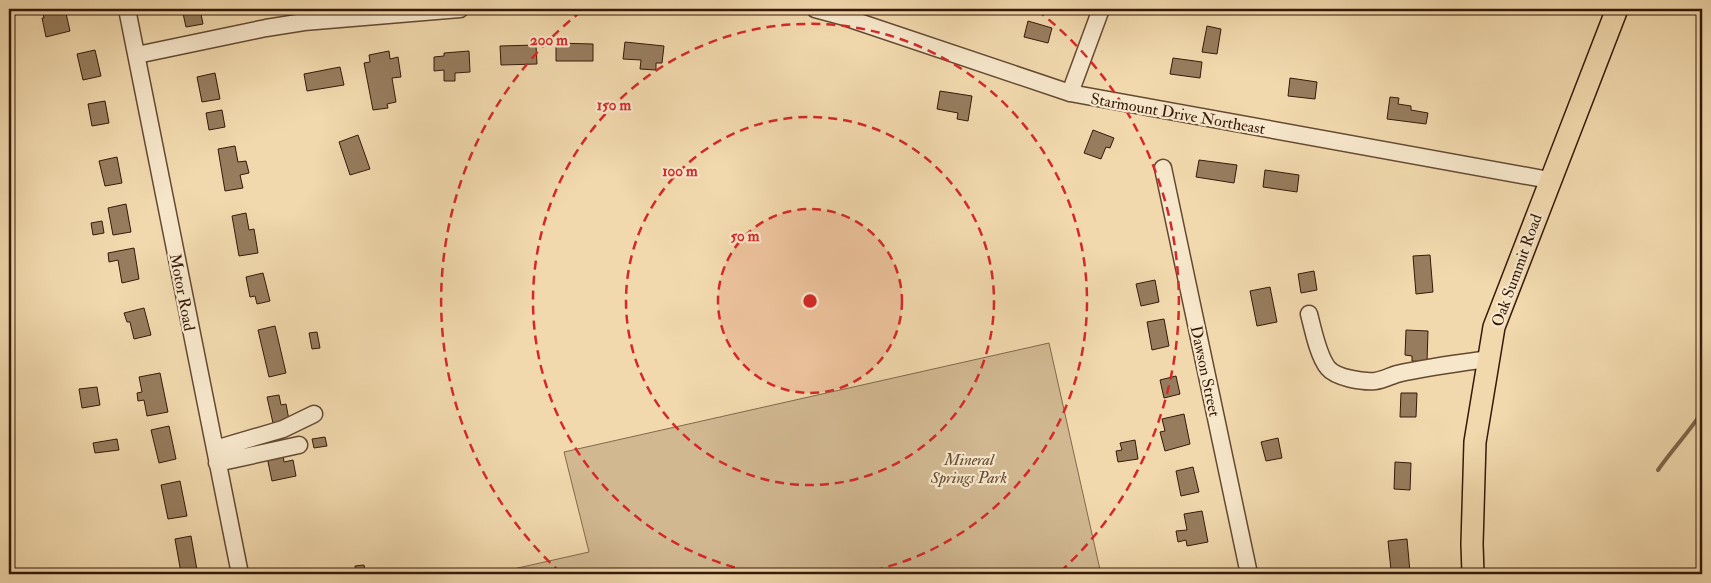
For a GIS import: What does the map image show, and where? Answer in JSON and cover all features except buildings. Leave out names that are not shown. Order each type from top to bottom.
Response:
[{"type":"main road","name":"Oak Summit Road","points":[[1473,574],[1475,442],[1494,327],[1617,9]]},
{"type":"street","name":"Motor Road","points":[[127,9],[240,574]]},
{"type":"street","points":[[137,54],[304,22],[460,9]]},
{"type":"street","name":"Starmount Drive Northeast","points":[[815,9],[851,19],[1070,93],[1550,180]]},
{"type":"street","points":[[1070,93],[1101,9]]},
{"type":"street","name":"Dawson Street","points":[[1163,168],[1249,574]]},
{"type":"street","points":[[1309,314],[1316,341],[1328,369],[1340,376],[1376,381],[1397,374],[1462,362],[1489,360]]},
{"type":"street","points":[[216,456],[283,429],[314,414]]},
{"type":"street","points":[[216,456],[299,445]]},
{"type":"green space","name":"Mineral Springs Park","points":[[1049,343],[1101,574],[491,574],[589,552],[564,452]]},
{"type":"waterway","points":[[1658,470],[1702,412]]}]
